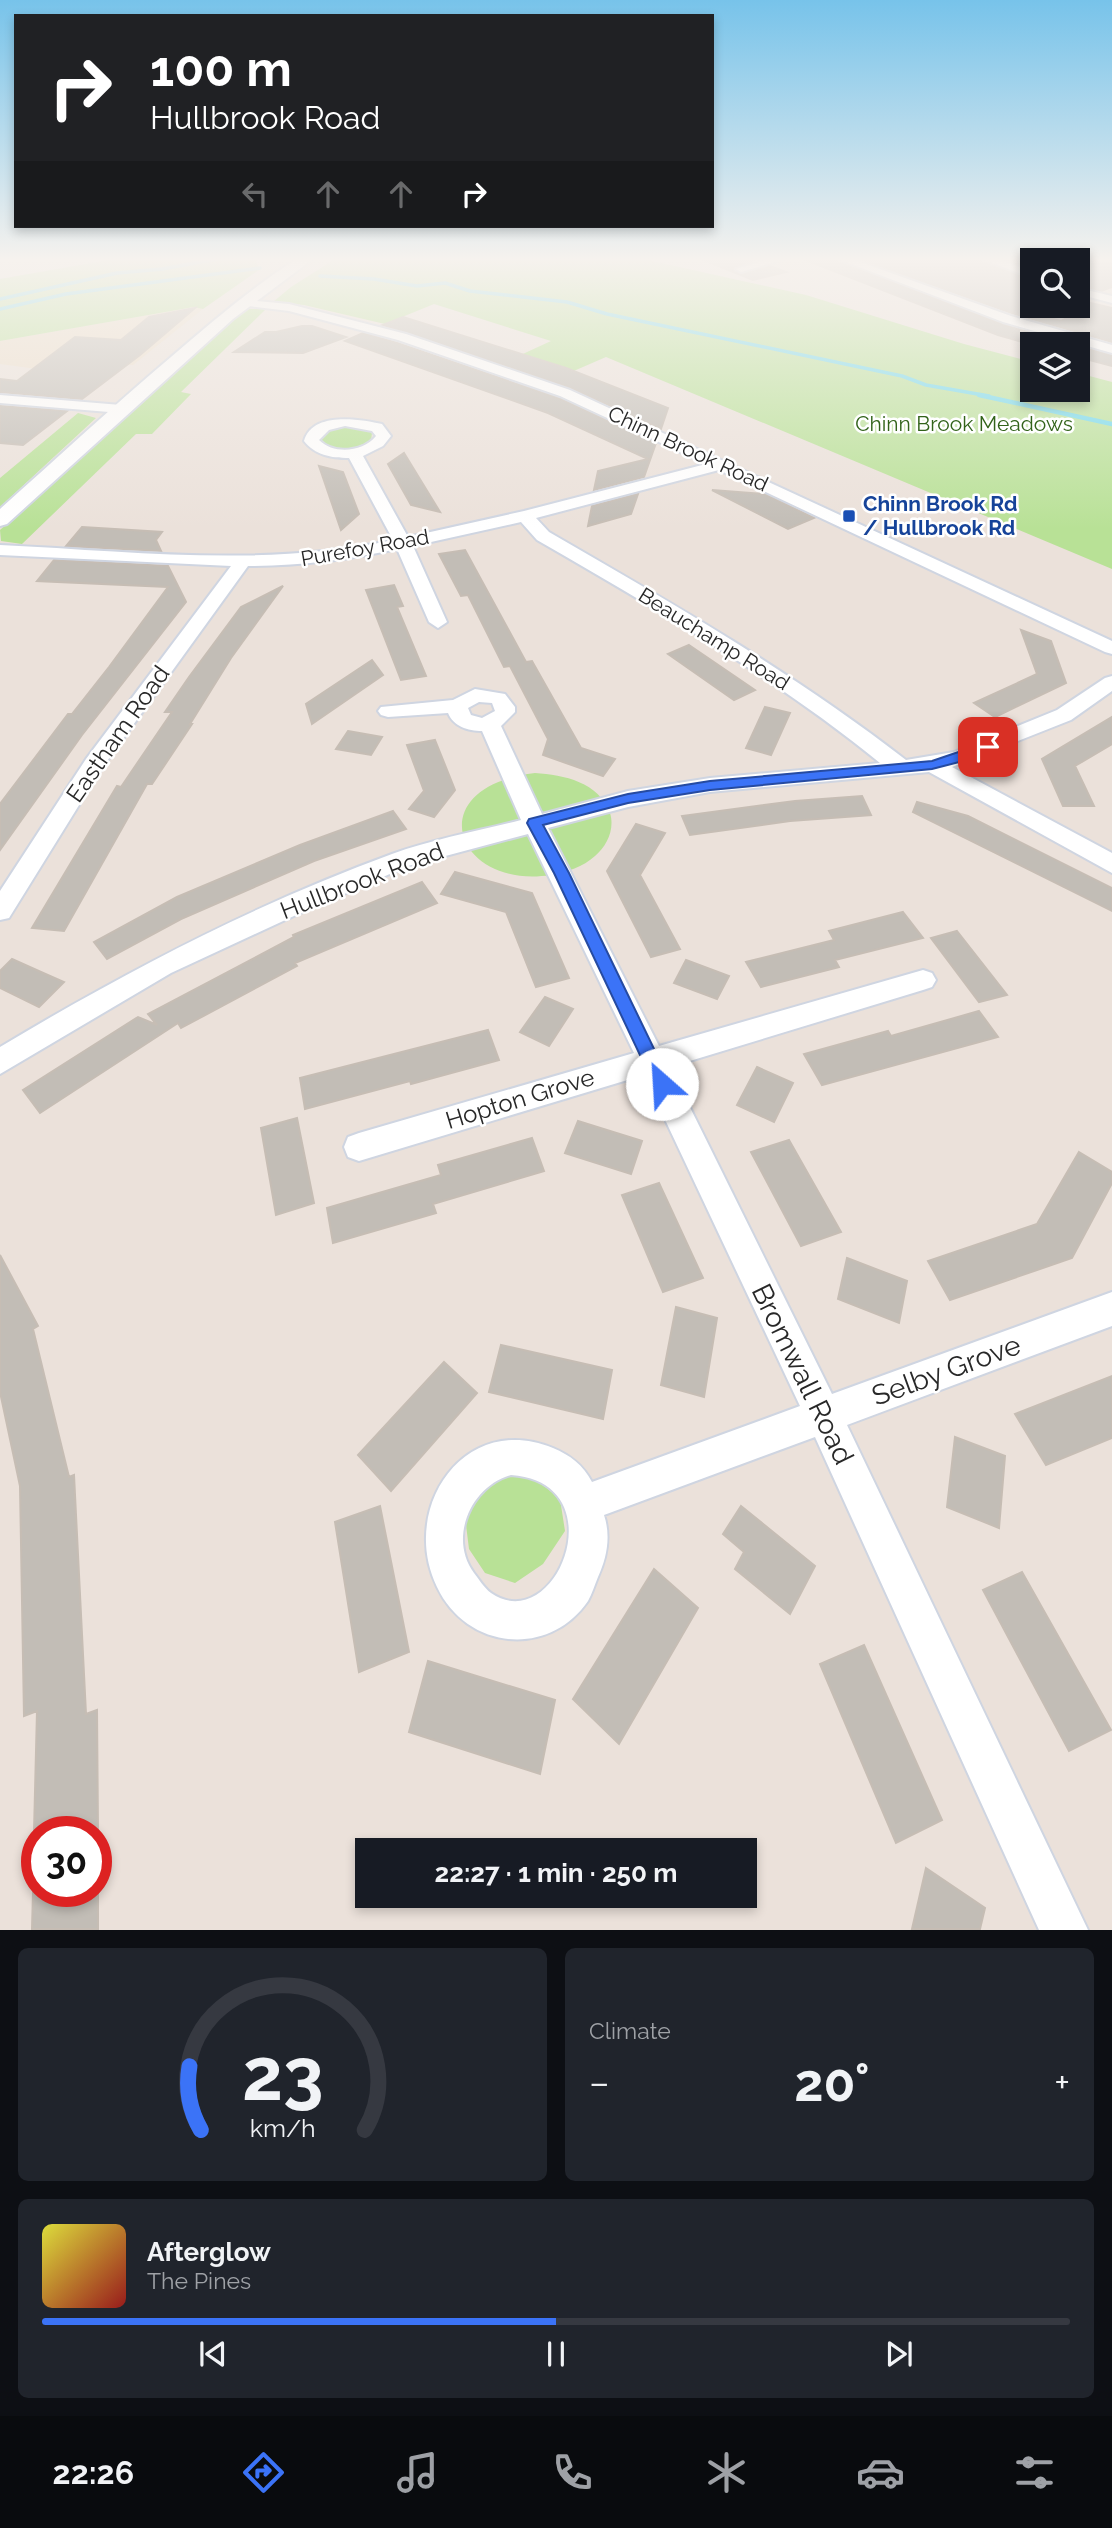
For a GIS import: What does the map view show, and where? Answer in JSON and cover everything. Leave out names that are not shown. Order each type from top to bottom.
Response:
[{"type":"street","points":[[0,520],[191,349]]},
{"type":"street","name":"Chinn Brook Road","points":[[432,349],[514,375],[619,416],[1112,648]]},
{"type":"street","points":[[0,399],[121,409]]},
{"type":"street","points":[[353,452],[404,543],[438,622]]},
{"type":"street","name":"Purefoy Road","points":[[0,550],[243,561],[295,561],[353,555],[524,516],[722,465]]},
{"type":"street","name":"Beauchamp Road","points":[[524,516],[542,536],[699,625],[852,729],[900,767]]},
{"type":"street","name":"Eastham Road","points":[[0,911],[94,764],[243,561]]},
{"type":"street","name":"Hullbrook Road","points":[[0,1062],[102,999],[163,966],[285,909],[401,860],[628,799],[710,785],[932,765],[962,757],[1064,715],[1112,682]]},
{"type":"street","name":"Bromwall Road","points":[[388,711],[458,706],[457,711],[462,719],[474,724],[489,723],[534,823],[561,873],[824,1416],[1064,1930]]},
{"type":"street","points":[[932,765],[1112,864]]},
{"type":"street","name":"Hopton Grove","points":[[359,1147],[923,980]]},
{"type":"street","name":"Selby Grove","points":[[583,1504],[1112,1309]]},
{"type":"street","points":[[511,1456],[533,1457],[554,1466],[571,1482],[583,1504],[589,1531],[587,1559],[576,1586],[558,1606],[535,1620],[509,1622],[484,1615],[463,1597],[450,1573],[444,1547],[447,1520],[455,1496],[470,1476],[490,1462],[511,1456]]},
{"type":"shaded area","points":[[0,349],[153,349],[133,365],[94,362],[52,371],[0,364]]},
{"type":"green space","points":[[199,349],[225,349],[181,392],[191,394],[152,434],[136,434],[22,544],[1,541],[0,530]]},
{"type":"green space","name":"Chinn Brook Meadows","points":[[533,349],[983,349],[1020,359],[1020,402],[1090,402],[1090,376],[1112,382],[1112,569],[606,357],[553,380],[503,363]]},
{"type":"green space","points":[[78,413],[96,418],[0,507],[0,478]]},
{"type":"green space","points":[[346,426],[368,430],[372,433],[371,441],[351,449],[320,446],[318,435]]},
{"type":"green space","points":[[535,773],[569,778],[589,787],[605,802],[610,813],[611,831],[599,852],[569,871],[551,875],[518,875],[492,867],[473,853],[463,835],[463,815],[475,797],[498,782]]},
{"type":"green space","points":[[527,1472],[560,1499],[565,1531],[543,1564],[515,1583],[485,1573],[469,1549],[465,1517],[480,1487],[501,1474]]},
{"type":"building","points":[[59,349],[147,349],[82,399],[0,392],[0,379],[17,381]]},
{"type":"building","points":[[239,349],[314,349],[303,353],[234,352]]},
{"type":"building","points":[[368,349],[415,349],[559,398],[656,443],[644,477],[594,490],[598,471],[648,459],[548,413]]},
{"type":"building","points":[[455,349],[505,349],[566,368],[668,408],[661,429],[571,388]]},
{"type":"building","points":[[1090,349],[1112,355],[1112,366],[1090,360]]},
{"type":"building","points":[[0,406],[67,411],[23,445],[0,443]]},
{"type":"building","points":[[404,453],[440,512],[411,505],[388,464]]},
{"type":"building","points":[[319,466],[343,472],[359,514],[341,530]]},
{"type":"building","points":[[712,490],[765,494],[814,518],[788,529]]},
{"type":"building","points":[[638,494],[631,514],[588,526],[592,506]]},
{"type":"building","points":[[82,527],[162,532],[156,540],[161,551],[66,546]]},
{"type":"building","points":[[465,550],[526,662],[532,661],[581,748],[615,759],[603,776],[543,755],[548,739],[510,666],[504,667],[468,595],[461,596],[439,554]]},
{"type":"building","points":[[54,560],[168,566],[186,602],[82,735],[0,850],[0,804],[68,714],[72,714],[109,667],[168,587],[37,581]]},
{"type":"building","points":[[394,585],[403,606],[397,607],[426,676],[401,680],[366,590]]},
{"type":"building","points":[[283,586],[231,658],[152,784],[147,784],[64,931],[32,928],[117,786],[121,787],[172,712],[165,712],[189,677],[241,607]]},
{"type":"building","points":[[1021,630],[1051,641],[1066,683],[995,717],[974,703],[1037,674]]},
{"type":"building","points":[[689,645],[755,690],[734,700],[668,654]]},
{"type":"building","points":[[372,660],[383,675],[312,724],[306,704]]},
{"type":"building","points":[[765,707],[790,713],[771,755],[746,748]]},
{"type":"building","points":[[1112,717],[1112,744],[1075,766],[1094,806],[1063,806],[1042,759]]},
{"type":"building","points":[[348,731],[382,737],[371,755],[336,749]]},
{"type":"building","points":[[435,740],[455,790],[434,817],[409,809],[424,791],[407,745]]},
{"type":"building","points":[[862,796],[871,815],[790,821],[690,835],[682,816],[795,801]]},
{"type":"building","points":[[917,802],[968,816],[1112,888],[1112,911],[913,812]]},
{"type":"building","points":[[393,811],[406,829],[314,861],[181,919],[107,959],[94,942],[177,897],[300,845]]},
{"type":"building","points":[[636,824],[665,833],[640,875],[680,949],[651,957],[607,871]]},
{"type":"building","points":[[455,872],[532,893],[569,978],[536,987],[506,912],[441,894]]},
{"type":"building","points":[[422,882],[437,903],[295,963],[297,966],[181,1028],[178,1023],[40,1113],[23,1090],[138,1017],[157,1025],[148,1014],[294,937],[293,935]]},
{"type":"building","points":[[903,912],[923,938],[835,960],[839,967],[761,987],[746,962],[834,940],[829,931]]},
{"type":"building","points":[[957,931],[1007,995],[979,1002],[931,938]]},
{"type":"building","points":[[12,959],[64,982],[39,1007],[0,988],[0,971]]},
{"type":"building","points":[[686,960],[729,976],[717,999],[674,983]]},
{"type":"building","points":[[545,997],[573,1009],[549,1046],[520,1032]]},
{"type":"building","points":[[979,1011],[998,1037],[822,1085],[804,1054],[888,1031],[891,1036]]},
{"type":"building","points":[[488,1030],[499,1060],[305,1109],[300,1078]]},
{"type":"building","points":[[757,1067],[793,1083],[774,1122],[737,1105]]},
{"type":"building","points":[[297,1118],[314,1203],[276,1215],[261,1128]]},
{"type":"building","points":[[578,1121],[642,1141],[631,1174],[565,1153]]},
{"type":"building","points":[[532,1138],[544,1171],[433,1204],[436,1213],[333,1243],[327,1208],[441,1175],[438,1165]]},
{"type":"building","points":[[789,1140],[841,1232],[801,1246],[751,1152]]},
{"type":"building","points":[[1079,1152],[1112,1172],[1112,1183],[1072,1258],[950,1300],[928,1261],[1037,1224]]},
{"type":"building","points":[[659,1183],[703,1278],[663,1292],[622,1195]]},
{"type":"building","points":[[0,1255],[38,1326],[33,1329],[69,1477],[74,1475],[86,1714],[97,1710],[98,1816],[34,1816],[37,1711],[24,1716],[20,1486],[0,1392]]},
{"type":"building","points":[[847,1258],[907,1281],[899,1323],[838,1299]]},
{"type":"building","points":[[676,1307],[717,1318],[704,1397],[661,1385]]},
{"type":"building","points":[[501,1345],[612,1370],[603,1419],[489,1392]]},
{"type":"building","points":[[444,1362],[477,1393],[391,1491],[358,1455]]},
{"type":"building","points":[[1112,1376],[1112,1438],[1046,1465],[1015,1414]]},
{"type":"building","points":[[955,1437],[1005,1456],[999,1528],[947,1507]]},
{"type":"building","points":[[380,1506],[409,1652],[359,1672],[335,1522]]},
{"type":"building","points":[[741,1506],[815,1566],[790,1614],[735,1569],[744,1552],[723,1534]]},
{"type":"building","points":[[654,1569],[698,1608],[619,1744],[573,1699]]},
{"type":"building","points":[[1022,1572],[1111,1730],[1069,1751],[983,1590]]},
{"type":"building","points":[[864,1645],[942,1820],[896,1843],[820,1664]]},
{"type":"building","points":[[428,1661],[555,1700],[540,1774],[409,1732]]},
{"type":"building","points":[[926,1868],[985,1908],[980,1929],[912,1929]]},
{"type":"building","points":[[33,1907],[98,1907],[98,1929],[32,1929]]},
{"type":"waterway","points":[[774,349],[902,376],[926,385],[989,396]]},
{"type":"waterway","points":[[979,395],[1112,424]]},
{"type":"place","name":"Chinn Brook Rd / Hullbrook Rd","points":[[849,516]]},
{"type":"route","points":[[662,1084],[561,873],[534,823],[628,799],[710,785],[932,765],[988,747]]}]
